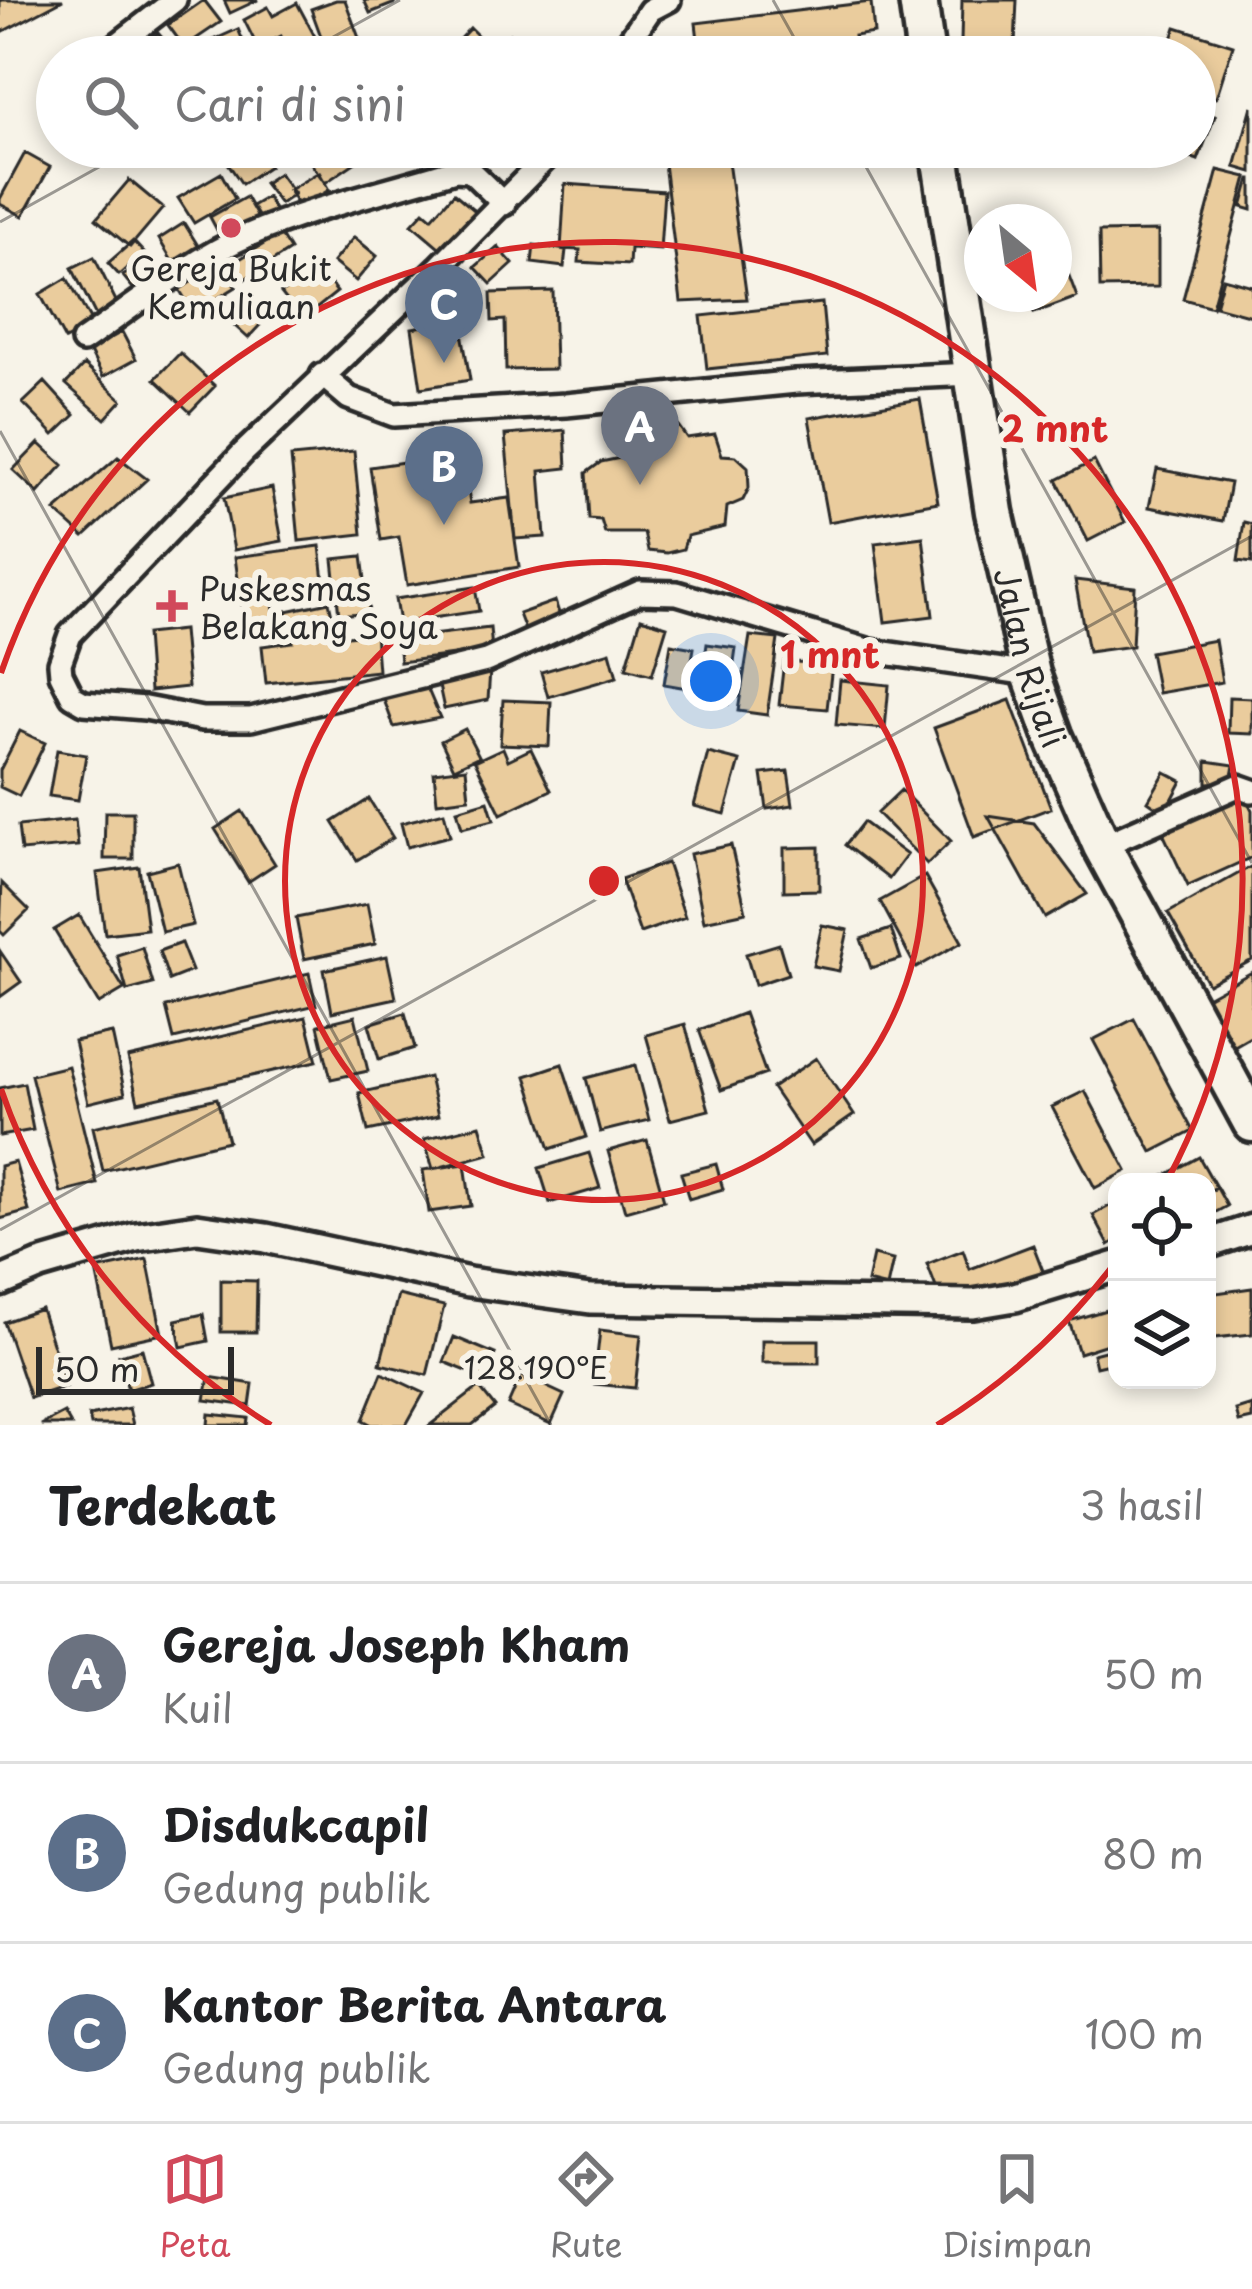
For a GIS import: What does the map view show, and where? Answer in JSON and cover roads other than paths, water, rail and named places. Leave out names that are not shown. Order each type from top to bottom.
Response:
[{"type":"highway","points":[[918,0],[923,36]]},
{"type":"highway","name":"Jalan Rijali","points":[[942,168],[994,512],[1031,674],[1052,736],[1102,846],[1252,1123]]},
{"type":"street","points":[[129,36],[175,0]]},
{"type":"street","points":[[632,36],[650,10],[669,0]]},
{"type":"street","points":[[537,168],[164,532],[70,635],[61,674],[72,696],[84,704],[145,708],[202,719],[251,719],[486,661],[640,592],[677,593],[872,651],[1031,674]]},
{"type":"street","points":[[83,341],[194,264],[250,235],[308,215],[455,170],[470,171],[504,204]]},
{"type":"street","points":[[322,375],[349,398],[394,415],[566,405],[796,382],[973,374]]},
{"type":"street","points":[[1102,846],[1238,785],[1252,790]]},
{"type":"street","points":[[0,1282],[136,1237],[196,1228],[266,1238],[469,1282],[590,1298],[973,1304],[1015,1297],[1108,1269]]},
{"type":"street","points":[[1216,1241],[1252,1229]]},
{"type":"place","name":"Gereja Bukit Kemuliaan","points":[[231,228]]},
{"type":"place","name":"Kantor Berita Antara","points":[[444,363]]},
{"type":"place","name":"Gereja Joseph Kham","points":[[640,485]]},
{"type":"place","name":"Disdukcapil","points":[[444,525]]},
{"type":"place","name":"Puskesmas Belakang Soya","points":[[172,606]]}]
